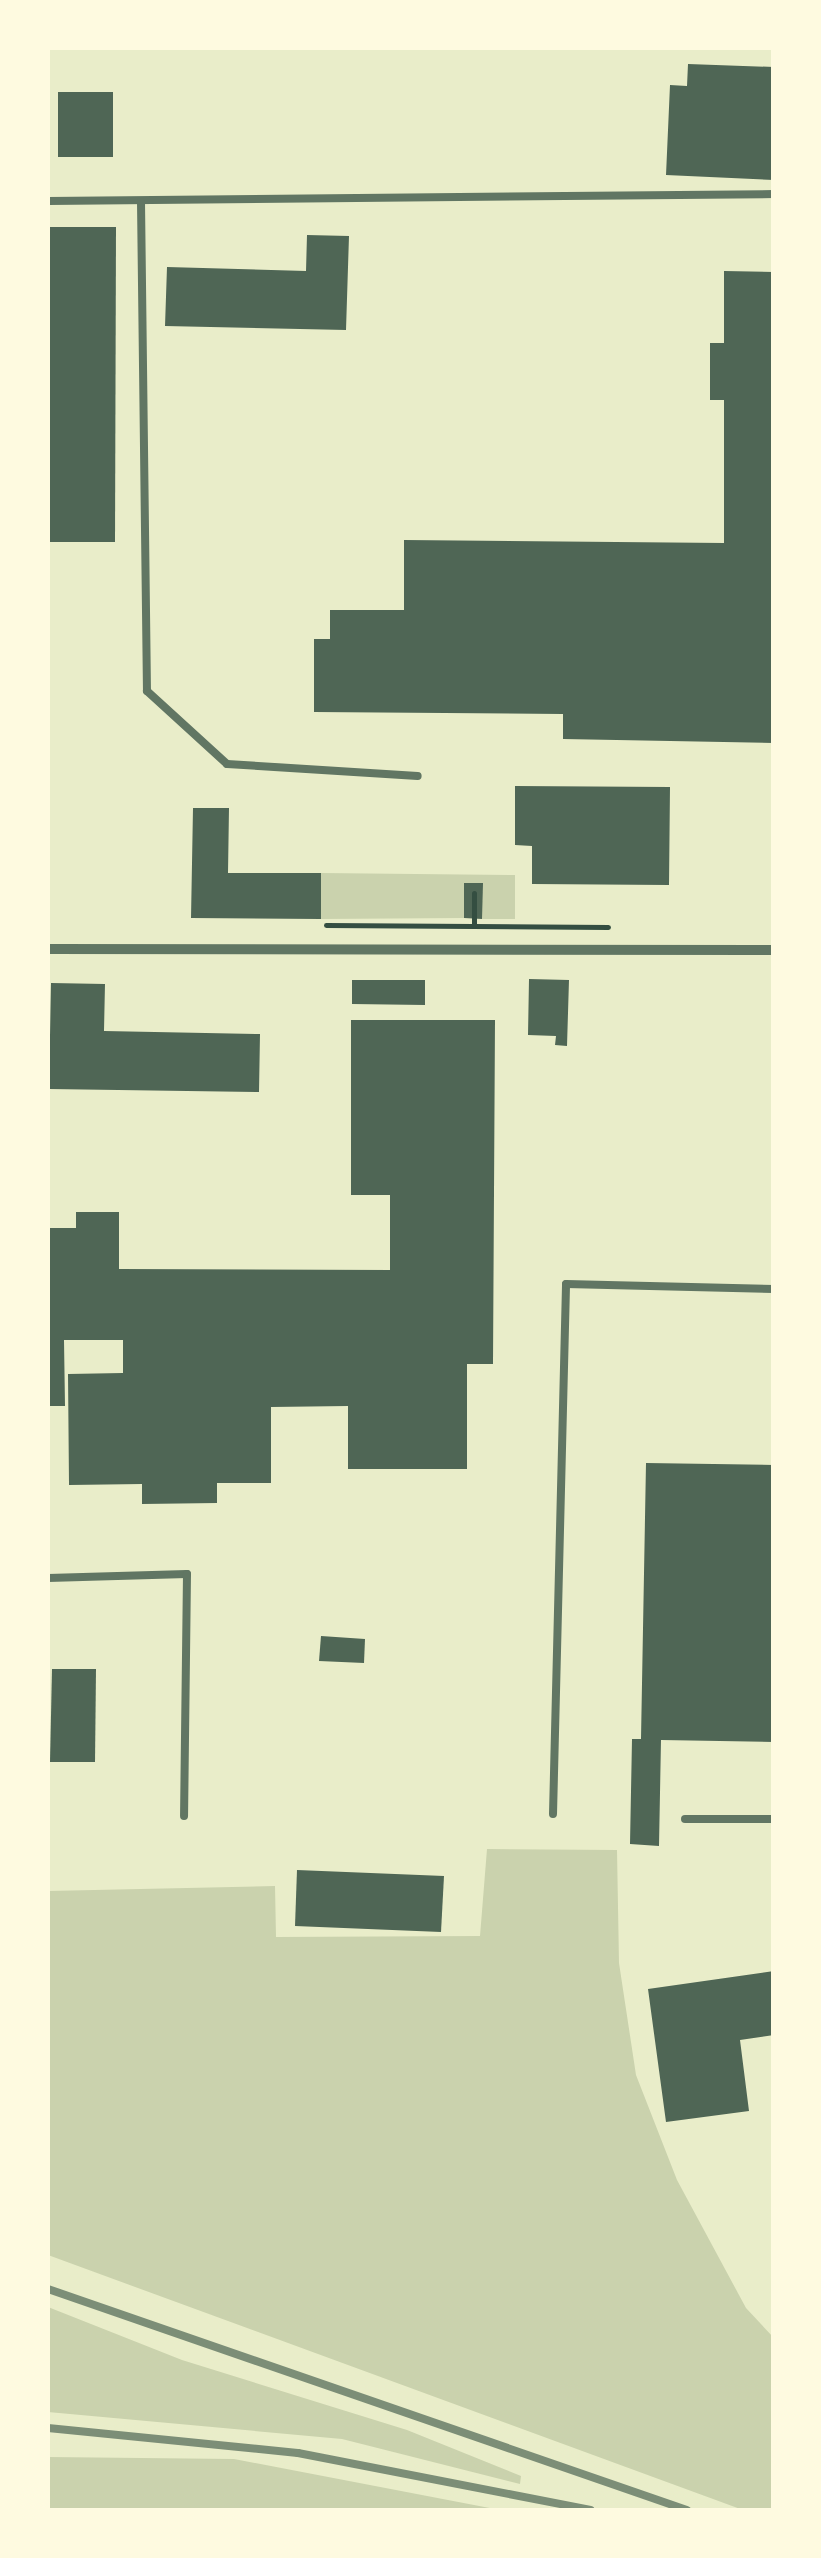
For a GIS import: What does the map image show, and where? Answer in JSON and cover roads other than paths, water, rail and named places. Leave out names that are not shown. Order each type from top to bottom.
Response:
[{"type":"street","points":[[48,950],[774,950]]},
{"type":"lane","points":[[48,201],[774,194]]},
{"type":"lane","points":[[141,202],[147,691],[227,764],[418,776]]},
{"type":"lane","points":[[554,1814],[566,1284],[774,1289]]},
{"type":"lane","points":[[48,1578],[187,1574],[184,1816]]},
{"type":"lane","points":[[685,1819],[774,1820]]},
{"type":"railway","points":[[48,2289],[687,2510]]},
{"type":"railway","points":[[48,2428],[298,2453],[590,2510]]}]
